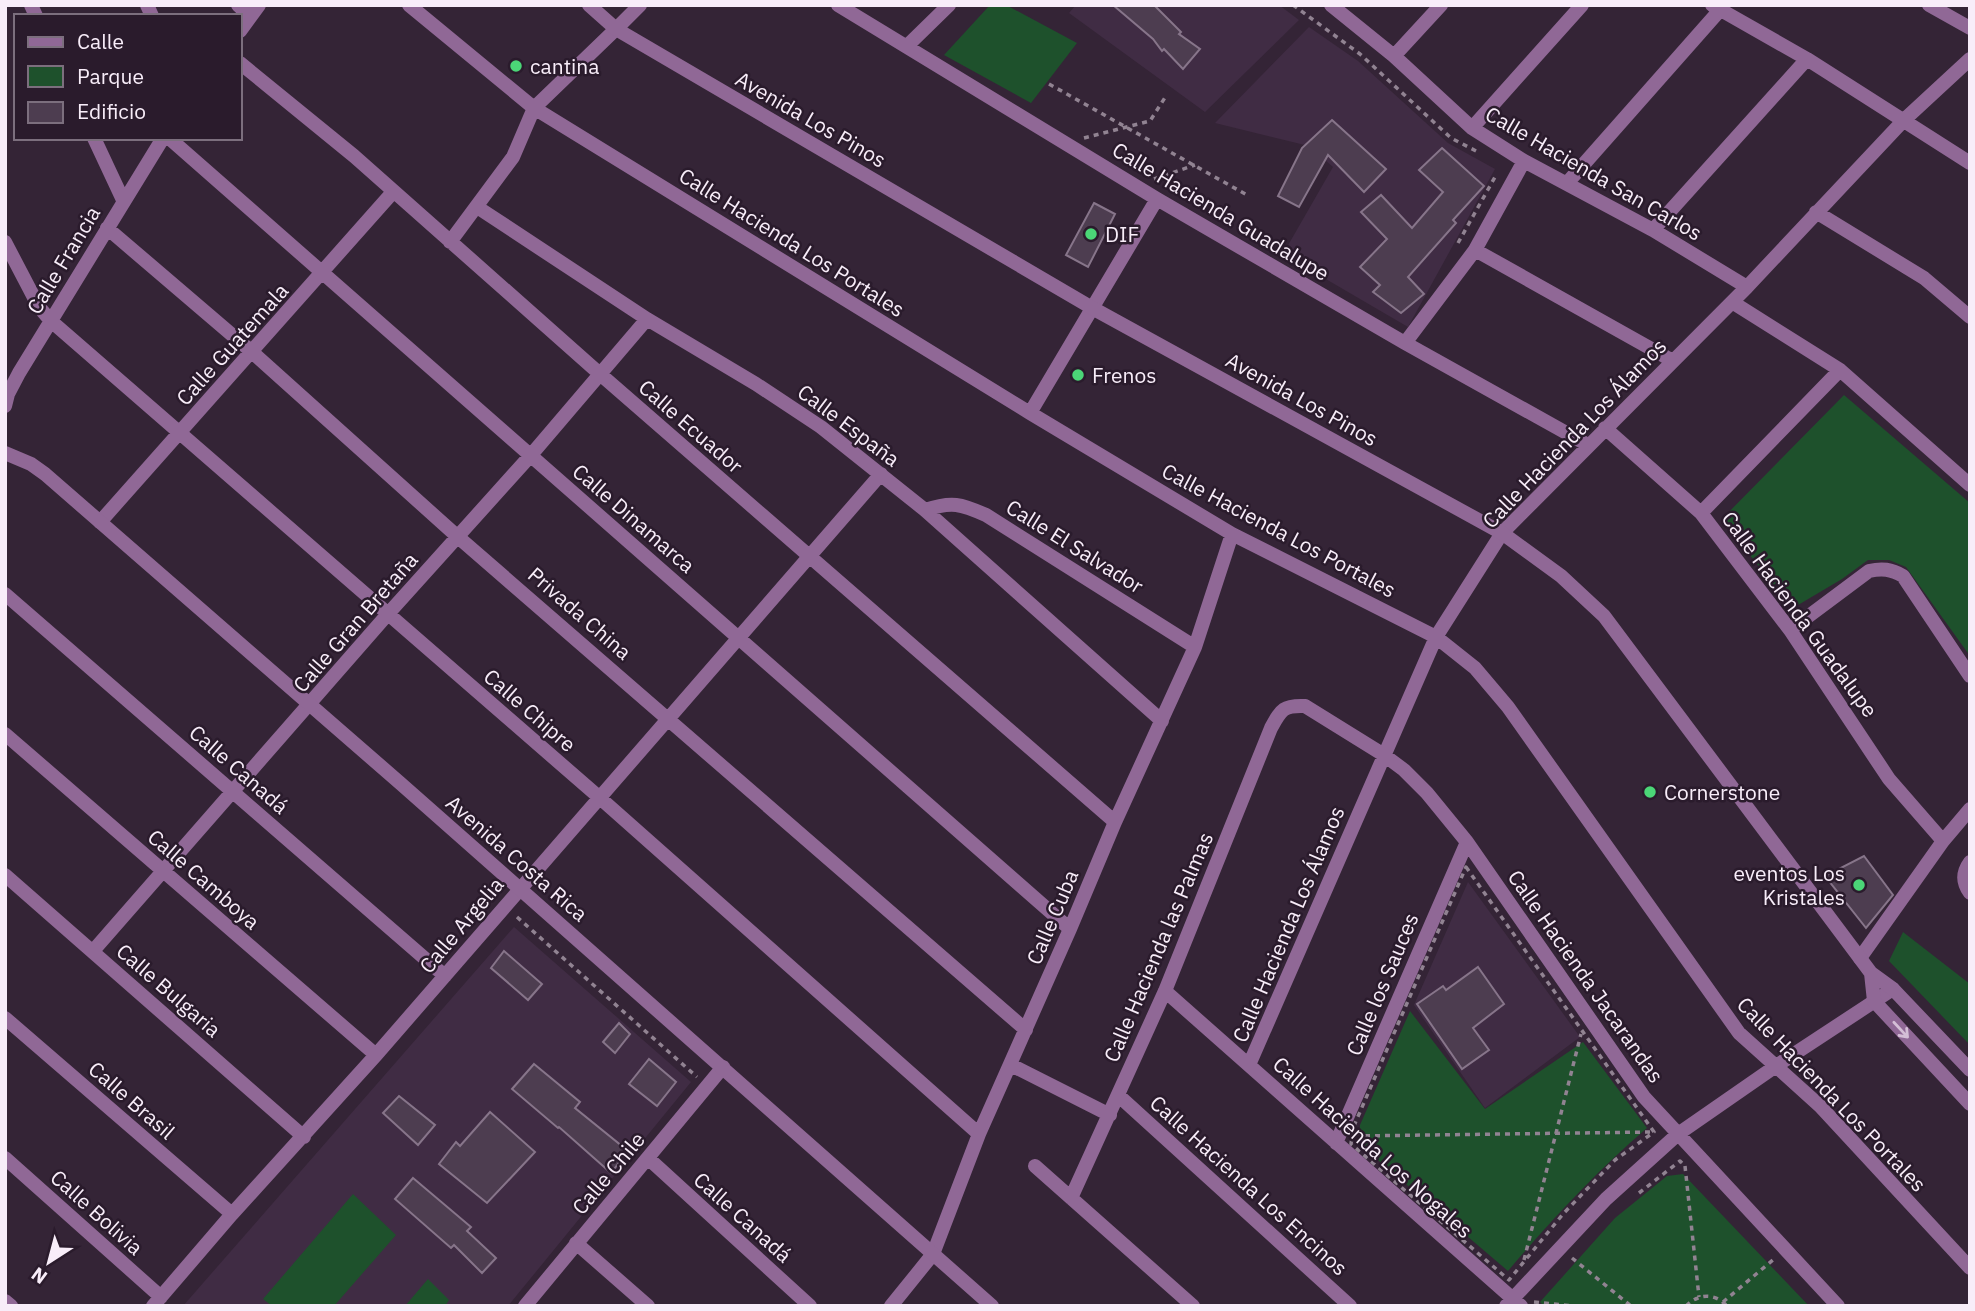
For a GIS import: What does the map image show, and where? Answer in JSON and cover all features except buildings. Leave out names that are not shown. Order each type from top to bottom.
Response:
[{"type":"street","points":[[238,5],[255,11],[242,28]]},
{"type":"street","name":"Calle Hacienda Los Portales","points":[[409,5],[534,108],[1231,534],[1436,637],[1475,668],[1508,707],[1739,1033],[1820,1106],[1970,1268]]},
{"type":"street","name":"Avenida Los Pinos","points":[[589,5],[616,29],[1094,309],[1502,533],[1561,576],[1604,616],[1871,972],[1892,989],[1970,1070]]},
{"type":"street","points":[[450,242],[513,157],[534,108],[640,5]]},
{"type":"street","name":"Calle Hacienda Guadalupe","points":[[838,5],[1157,199],[1405,343],[1588,445]]},
{"type":"street","points":[[907,46],[949,5]]},
{"type":"street","name":"Calle Hacienda San Carlos","points":[[1331,5],[1394,56],[1472,128],[1524,161],[1653,230],[1747,287]]},
{"type":"street","points":[[1394,56],[1441,5]]},
{"type":"street","points":[[1472,128],[1582,5]]},
{"type":"street","points":[[1929,5],[1970,28]]},
{"type":"street","points":[[1568,183],[1716,7],[1807,59],[1970,163]]},
{"type":"street","points":[[1653,230],[1807,59]]},
{"type":"street","name":"Calle Hacienda Los Álamos","points":[[1250,1065],[1436,637],[1502,533],[1747,287],[1904,120],[1970,59]]},
{"type":"street","name":"Calle Ecuador","points":[[242,65],[354,156],[1115,822]]},
{"type":"street","points":[[95,140],[123,200]]},
{"type":"street","name":"Calle Francia","points":[[5,406],[19,373],[123,200],[165,140]]},
{"type":"street","name":"Calle Dinamarca","points":[[168,140],[1070,929]]},
{"type":"street","points":[[1405,343],[1475,250],[1524,161]]},
{"type":"street","name":"Calle Guatemala","points":[[100,522],[393,192]]},
{"type":"street","points":[[1030,413],[1157,199]]},
{"type":"street","name":"Calle España","points":[[477,207],[647,319],[799,412],[925,510],[1162,721]]},
{"type":"street","points":[[1816,212],[1924,278],[1970,317]]},
{"type":"street","name":"Privada China","points":[[107,228],[1026,1030]]},
{"type":"street","name":"Calle Chipre","points":[[5,242],[39,307],[51,321],[600,798],[979,1134]]},
{"type":"street","points":[[1475,250],[1673,361]]},
{"type":"street","points":[[1732,302],[1840,370],[1970,485]]},
{"type":"street","name":"Calle Gran Bretaña","points":[[93,951],[531,455],[647,319]]},
{"type":"street","points":[[1701,513],[1840,370]]},
{"type":"street","name":"Calle Hacienda Guadalupe","points":[[1605,428],[1701,513],[1790,630],[1889,779],[1943,841]]},
{"type":"street","name":"Avenida Costa Rica","points":[[5,453],[38,469],[100,522],[992,1306]]},
{"type":"street","name":"Calle Argelia","points":[[157,1301],[376,1055],[881,474]]},
{"type":"street","name":"Calle El Salvador","points":[[925,510],[945,504],[963,505],[986,516],[1195,647]]},
{"type":"street","name":"Calle Cuba","points":[[891,1306],[933,1254],[979,1134],[1115,822],[1195,647],[1231,534]]},
{"type":"street","points":[[1790,630],[1869,571],[1889,569],[1903,576],[1970,676]]},
{"type":"street","name":"Calle Canadá","points":[[5,594],[445,976]]},
{"type":"street","name":"Calle Hacienda Jacarandas","points":[[1281,711],[1292,705],[1305,706],[1384,755],[1427,793],[1467,842],[1644,1097],[1838,1306]]},
{"type":"street","name":"Calle Hacienda las Palmas","points":[[1071,1198],[1165,991],[1271,728],[1281,711]]},
{"type":"street","name":"Calle Camboya","points":[[5,734],[376,1055]]},
{"type":"street","points":[[1860,958],[1943,841],[1970,809]]},
{"type":"street","name":"Calle los Sauces","points":[[1336,1143],[1467,842]]},
{"type":"street","points":[[1970,862],[1963,876],[1970,893]]},
{"type":"street","name":"Calle Bulgaria","points":[[5,875],[304,1137]]},
{"type":"street","points":[[1871,972],[1874,1001],[1970,1104]]},
{"type":"street","points":[[1518,1303],[1606,1199],[1678,1134],[1892,989]]},
{"type":"street","name":"Calle Hacienda Los Nogales","points":[[1165,991],[1518,1303]]},
{"type":"street","name":"Calle Brasil","points":[[5,1018],[232,1214]]},
{"type":"street","points":[[1011,1065],[1110,1115]]},
{"type":"street","name":"Calle Chile","points":[[526,1306],[723,1068]]},
{"type":"street","name":"Calle Hacienda Los Encinos","points":[[1119,1096],[1350,1306]]},
{"type":"street","name":"Calle Bolivia","points":[[5,1158],[157,1301]]},
{"type":"street","name":"Calle Canadá","points":[[649,1159],[810,1306]]},
{"type":"street","points":[[1035,1166],[1194,1306]]},
{"type":"street","points":[[576,1243],[648,1306]]},
{"type":"street","points":[[5,1301],[11,1306]]},
{"type":"path","points":[[1293,5],[1360,54],[1451,138],[1482,154]]},
{"type":"path","points":[[1049,84],[1247,195]]},
{"type":"path","points":[[1078,139],[1150,121],[1166,96]]},
{"type":"path","points":[[1149,181],[1195,165]]},
{"type":"path","points":[[1456,248],[1496,176]]},
{"type":"path","points":[[1466,867],[1582,1031],[1654,1132],[1615,1160],[1563,1214],[1509,1280],[1351,1144],[1353,1128],[1466,867]]},
{"type":"path","points":[[515,916],[700,1079]]},
{"type":"path","points":[[1523,1262],[1582,1031]]},
{"type":"path","points":[[1352,1136],[1654,1132]]},
{"type":"path","points":[[1636,1195],[1680,1161],[1694,1176]]},
{"type":"path","points":[[1685,1166],[1699,1297]]},
{"type":"path","points":[[1580,1249],[1572,1258],[1631,1306]]},
{"type":"path","points":[[1686,1306],[1699,1297],[1707,1296],[1725,1304],[1774,1259]]},
{"type":"path","points":[[1518,1303],[1540,1293]]},
{"type":"path","points":[[1518,1303],[1537,1306]]},
{"type":"path","points":[[1518,1303],[1574,1306]]},
{"type":"shaded area","points":[[1076,5],[1279,5],[1299,20],[1205,112],[1069,13]]},
{"type":"shaded area","points":[[1309,27],[1358,61],[1448,143],[1495,169],[1408,327],[1283,254],[1333,167],[1309,146],[1215,123]]},
{"type":"shaded area","points":[[1468,882],[1580,1037],[1485,1108],[1414,1005]]},
{"type":"shaded area","points":[[514,927],[691,1082],[508,1306],[183,1306]]},
{"type":"green space","points":[[990,5],[1006,5],[1077,43],[1031,103],[944,55]]},
{"type":"green space","points":[[1844,395],[1970,503],[1970,656],[1906,567],[1889,560],[1868,560],[1793,608],[1721,520]]},
{"type":"green space","points":[[1903,932],[1970,984],[1970,1045],[1889,961]]},
{"type":"green space","points":[[1410,1011],[1485,1109],[1583,1042],[1647,1128],[1575,1196],[1508,1271],[1359,1144],[1360,1125]]},
{"type":"green space","points":[[1683,1174],[1809,1306],[1544,1306],[1540,1302],[1615,1218],[1667,1176]]},
{"type":"green space","points":[[353,1194],[396,1235],[334,1306],[272,1306],[263,1299]]},
{"type":"green space","points":[[428,1279],[449,1300],[445,1306],[405,1306]]},
{"type":"place","name":"cantina","points":[[516,66]]},
{"type":"place","name":"DIF","points":[[1091,234]]},
{"type":"place","name":"Frenos","points":[[1078,375]]},
{"type":"place","name":"Cornerstone","points":[[1650,792]]},
{"type":"place","name":"eventos Los Kristales","points":[[1859,885]]}]
